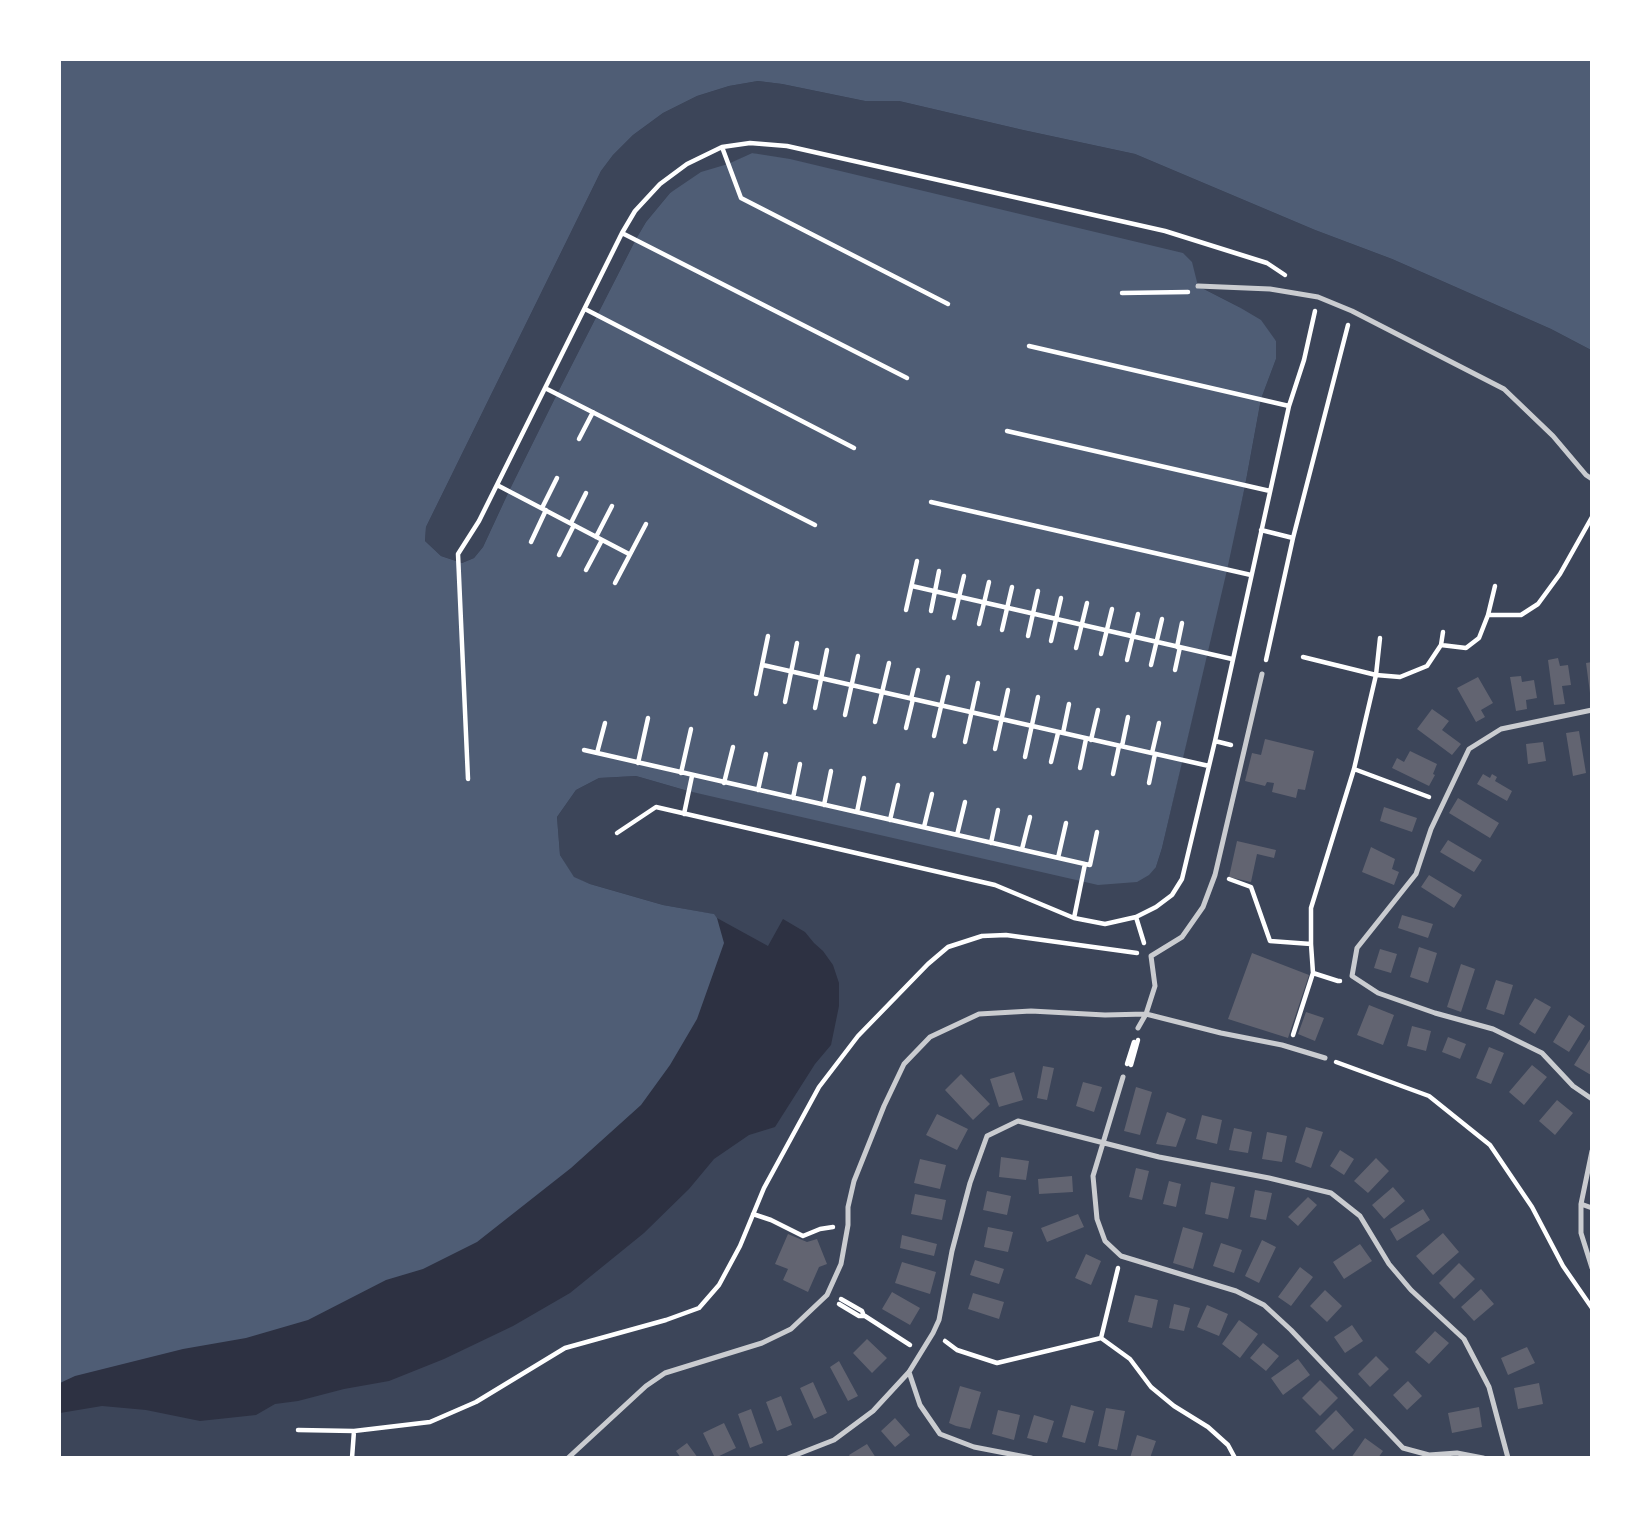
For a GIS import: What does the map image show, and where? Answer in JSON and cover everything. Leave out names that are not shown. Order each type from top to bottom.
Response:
[{"type":"lane","points":[[1198,286],[1270,289],[1318,297],[1352,311],[1504,389],[1553,436],[1591,479]]},
{"type":"lane","points":[[1138,1028],[1156,986],[1151,956],[1182,937],[1203,908],[1214,875],[1262,674]]},
{"type":"lane","points":[[1591,710],[1501,729],[1469,749],[1431,829],[1416,874],[1357,948],[1352,976],[1378,993],[1493,1030],[1542,1054],[1573,1086],[1591,1100]]},
{"type":"lane","points":[[568,1458],[646,1386],[665,1373],[762,1343],[791,1329],[827,1295],[841,1264],[854,1181],[904,1064],[930,1037],[979,1014],[1031,1010],[1105,1015],[1146,1014],[1325,1058]]},
{"type":"lane","points":[[1123,1079],[1093,1176],[1097,1219],[1105,1241],[1121,1256],[1236,1292],[1264,1305],[1403,1447],[1429,1455],[1457,1453],[1483,1458]]},
{"type":"lane","points":[[788,1458],[834,1440],[873,1411],[909,1372],[939,1320],[952,1251],[970,1183],[987,1136],[1018,1121],[1159,1157],[1331,1193],[1360,1216],[1389,1264],[1412,1290],[1464,1339],[1489,1387],[1508,1458]]},
{"type":"lane","points":[[1591,1151],[1581,1204],[1581,1233],[1591,1268]]},
{"type":"lane","points":[[1581,1204],[1591,1208]]},
{"type":"lane","points":[[909,1372],[920,1405],[940,1434],[974,1447],[1031,1458]]},
{"type":"path","points":[[468,779],[458,554],[479,521],[622,233],[635,211],[660,184],[687,164],[722,147],[750,143],[787,146],[1165,231],[1267,263],[1287,277]]},
{"type":"path","points":[[722,147],[741,198],[948,304]]},
{"type":"path","points":[[622,233],[907,378]]},
{"type":"path","points":[[1122,293],[1188,292]]},
{"type":"path","points":[[618,833],[656,807],[995,885],[1074,918],[1105,924],[1136,917],[1156,907],[1171,895],[1182,879],[1289,406],[1304,360],[1318,297]]},
{"type":"path","points":[[585,309],[854,448]]},
{"type":"path","points":[[1262,674],[1293,538],[1352,311]]},
{"type":"path","points":[[1029,346],[1289,406]]},
{"type":"path","points":[[545,388],[815,525]]},
{"type":"path","points":[[579,439],[593,412]]},
{"type":"path","points":[[1007,431],[1270,491]]},
{"type":"path","points":[[531,542],[557,478]]},
{"type":"path","points":[[497,485],[629,554]]},
{"type":"path","points":[[559,555],[586,493]]},
{"type":"path","points":[[931,502],[1251,575]]},
{"type":"path","points":[[596,537],[612,506]]},
{"type":"path","points":[[1488,615],[1521,615],[1538,604],[1560,575],[1591,517]]},
{"type":"path","points":[[615,583],[646,524]]},
{"type":"path","points":[[1261,530],[1293,538]]},
{"type":"path","points":[[586,570],[602,540]]},
{"type":"path","points":[[906,610],[918,561]]},
{"type":"path","points":[[931,611],[939,571]]},
{"type":"path","points":[[954,618],[964,576]]},
{"type":"path","points":[[979,624],[989,582]]},
{"type":"path","points":[[912,586],[1233,659]]},
{"type":"path","points":[[1441,645],[1466,648],[1479,638],[1488,615],[1494,586]]},
{"type":"path","points":[[1002,630],[1012,587]]},
{"type":"path","points":[[1028,636],[1038,591]]},
{"type":"path","points":[[1051,642],[1061,598]]},
{"type":"path","points":[[1076,648],[1087,603]]},
{"type":"path","points":[[1101,654],[1112,609]]},
{"type":"path","points":[[1127,660],[1138,614]]},
{"type":"path","points":[[1151,665],[1162,619]]},
{"type":"path","points":[[1175,670],[1182,623]]},
{"type":"path","points":[[1303,657],[1376,675],[1400,677],[1427,666],[1441,645],[1443,632]]},
{"type":"path","points":[[756,694],[768,636]]},
{"type":"path","points":[[1289,1047],[1313,973],[1311,908],[1354,769],[1376,675],[1380,638]]},
{"type":"path","points":[[785,702],[797,643]]},
{"type":"path","points":[[814,708],[827,650]]},
{"type":"path","points":[[845,715],[858,656]]},
{"type":"path","points":[[875,722],[888,663]]},
{"type":"path","points":[[763,665],[1209,766]]},
{"type":"path","points":[[906,728],[918,670]]},
{"type":"path","points":[[934,736],[948,678]]},
{"type":"path","points":[[965,742],[978,683]]},
{"type":"path","points":[[995,749],[1008,690]]},
{"type":"path","points":[[1025,757],[1038,697]]},
{"type":"path","points":[[1051,762],[1069,704]]},
{"type":"path","points":[[1080,768],[1098,710]]},
{"type":"path","points":[[1112,774],[1128,717]]},
{"type":"path","points":[[638,763],[648,718]]},
{"type":"path","points":[[597,753],[605,723]]},
{"type":"path","points":[[1149,783],[1159,723]]},
{"type":"path","points":[[681,773],[691,729]]},
{"type":"path","points":[[724,783],[733,747]]},
{"type":"path","points":[[584,750],[1090,865],[1097,832]]},
{"type":"path","points":[[758,790],[766,754]]},
{"type":"path","points":[[793,798],[800,764]]},
{"type":"path","points":[[1354,769],[1443,802]]},
{"type":"path","points":[[824,805],[831,771]]},
{"type":"path","points":[[684,814],[692,776]]},
{"type":"path","points":[[856,812],[864,778]]},
{"type":"path","points":[[890,820],[898,785]]},
{"type":"path","points":[[924,827],[932,794]]},
{"type":"path","points":[[957,835],[965,802]]},
{"type":"path","points":[[991,842],[998,810]]},
{"type":"path","points":[[1022,849],[1030,817]]},
{"type":"path","points":[[1058,858],[1066,823]]},
{"type":"path","points":[[1074,918],[1085,864]]},
{"type":"path","points":[[1214,875],[1251,887],[1270,941],[1311,944]]},
{"type":"path","points":[[1136,917],[1151,956]]},
{"type":"path","points":[[298,1430],[354,1431],[430,1422],[476,1402],[565,1348],[699,1308],[719,1285],[764,1188],[819,1087],[858,1035],[948,947],[982,936],[1006,935],[1151,956]]},
{"type":"path","points":[[1313,973],[1338,981]]},
{"type":"path","points":[[1123,1079],[1127,1076],[1139,1035],[1138,1028]]},
{"type":"path","points":[[1325,1058],[1429,1096],[1490,1145],[1532,1207],[1563,1266],[1591,1308]]},
{"type":"path","points":[[753,1214],[803,1236],[820,1229],[848,1225]]},
{"type":"path","points":[[1101,1338],[1121,1256]]},
{"type":"path","points":[[833,1297],[862,1311],[865,1317],[921,1352]]},
{"type":"path","points":[[933,1333],[957,1350],[997,1363],[1101,1338],[1130,1359],[1151,1387],[1174,1406],[1208,1427],[1228,1445],[1235,1458]]},
{"type":"path","points":[[352,1458],[354,1431]]},
{"type":"shaded area","points":[[60,60],[1591,60],[1591,350],[1551,329],[1392,259],[1315,230],[1135,154],[899,101],[865,101],[758,81],[697,96],[663,113],[633,135],[601,171],[426,527],[425,541],[441,556],[462,563],[474,558],[483,547],[636,239],[670,193],[701,172],[752,153],[790,159],[1183,253],[1192,262],[1198,286],[1261,320],[1276,341],[1276,359],[1261,399],[1227,570],[1156,867],[1137,882],[1098,885],[688,791],[636,776],[599,778],[576,790],[557,817],[560,855],[574,877],[663,905],[714,914],[724,943],[697,1019],[670,1065],[641,1105],[571,1168],[477,1242],[423,1269],[386,1280],[308,1320],[246,1338],[183,1349],[75,1376],[60,1383]]},
{"type":"shaded area","points":[[758,81],[865,101],[899,101],[1135,154],[1315,230],[1392,259],[1551,329],[1591,350],[1591,1457],[60,1458],[60,1413],[102,1406],[146,1410],[200,1421],[256,1415],[275,1404],[389,1381],[444,1359],[513,1326],[570,1293],[644,1233],[689,1189],[714,1159],[749,1135],[775,1127],[815,1064],[831,1045],[839,1006],[839,983],[833,965],[805,932],[783,919],[768,946],[713,914],[663,905],[574,878],[560,855],[557,817],[576,790],[599,778],[636,776],[688,791],[1156,867],[1245,486],[1261,399],[1276,359],[1276,341],[1239,307],[1198,286],[752,153],[670,193],[646,222],[557,394],[483,547],[474,558],[462,563],[441,556],[425,541],[426,527],[601,171],[633,135],[663,113],[697,96]]},
{"type":"building","points":[[1558,658],[1560,666],[1568,665],[1571,685],[1562,686],[1565,704],[1554,705],[1548,660]]},
{"type":"building","points":[[1592,662],[1592,693],[1590,693],[1586,663]]},
{"type":"building","points":[[1521,676],[1522,682],[1534,680],[1537,698],[1526,700],[1527,709],[1516,711],[1510,677]]},
{"type":"building","points":[[1478,677],[1493,703],[1481,710],[1485,717],[1476,722],[1457,688]]},
{"type":"building","points":[[1432,709],[1449,721],[1442,730],[1461,744],[1452,755],[1417,729]]},
{"type":"building","points":[[1579,731],[1586,773],[1573,776],[1566,733]]},
{"type":"building","points":[[1265,739],[1314,751],[1305,790],[1298,789],[1296,798],[1272,792],[1274,783],[1267,782],[1265,786],[1245,781],[1252,753],[1261,755]]},
{"type":"building","points":[[1543,742],[1546,761],[1528,764],[1526,744]]},
{"type":"building","points":[[1410,751],[1437,764],[1429,786],[1392,768],[1397,758],[1404,762]]},
{"type":"building","points":[[1483,774],[1490,778],[1492,774],[1497,777],[1495,781],[1512,791],[1507,801],[1477,784]]},
{"type":"building","points":[[1458,798],[1499,823],[1490,838],[1449,813]]},
{"type":"building","points":[[1384,807],[1417,818],[1412,832],[1380,821]]},
{"type":"building","points":[[1448,840],[1482,860],[1474,872],[1440,852]]},
{"type":"building","points":[[1237,841],[1276,850],[1274,858],[1257,854],[1251,882],[1229,877]]},
{"type":"building","points":[[1371,847],[1395,859],[1392,869],[1399,872],[1394,885],[1362,872]]},
{"type":"building","points":[[1429,875],[1462,895],[1454,908],[1421,887]]},
{"type":"building","points":[[1402,915],[1433,924],[1428,938],[1398,928]]},
{"type":"building","points":[[1419,947],[1437,953],[1428,983],[1410,977]]},
{"type":"building","points":[[1380,949],[1397,954],[1391,973],[1374,968]]},
{"type":"building","points":[[1252,953],[1309,975],[1288,1038],[1228,1019]]},
{"type":"building","points":[[1461,964],[1475,969],[1461,1012],[1447,1007]]},
{"type":"building","points":[[1496,980],[1513,985],[1504,1015],[1486,1009]]},
{"type":"building","points":[[1535,998],[1551,1007],[1535,1034],[1519,1024]]},
{"type":"building","points":[[1369,1005],[1394,1015],[1383,1045],[1357,1035]]},
{"type":"building","points":[[1306,1012],[1324,1018],[1315,1041],[1298,1034]]},
{"type":"building","points":[[1569,1015],[1585,1026],[1569,1052],[1553,1042]]},
{"type":"building","points":[[1412,1026],[1431,1031],[1426,1051],[1407,1046]]},
{"type":"building","points":[[1592,1036],[1592,1073],[1591,1075],[1574,1065]]},
{"type":"building","points":[[1448,1037],[1466,1044],[1460,1059],[1442,1052]]},
{"type":"building","points":[[1489,1047],[1504,1053],[1491,1084],[1476,1078]]},
{"type":"building","points":[[1532,1065],[1547,1077],[1524,1105],[1509,1092]]},
{"type":"building","points":[[1043,1066],[1054,1068],[1047,1100],[1037,1098]]},
{"type":"building","points":[[1014,1072],[1023,1100],[999,1107],[990,1079]]},
{"type":"building","points":[[961,1074],[990,1104],[973,1120],[945,1090]]},
{"type":"building","points":[[1083,1082],[1102,1087],[1094,1112],[1076,1106]]},
{"type":"building","points":[[1136,1087],[1152,1092],[1140,1135],[1124,1131]]},
{"type":"building","points":[[1557,1100],[1573,1113],[1555,1135],[1539,1121]]},
{"type":"building","points":[[1167,1112],[1186,1119],[1176,1147],[1156,1144]]},
{"type":"building","points":[[937,1114],[968,1129],[957,1150],[926,1135]]},
{"type":"building","points":[[1202,1115],[1222,1120],[1217,1144],[1196,1139]]},
{"type":"building","points":[[1306,1127],[1323,1132],[1311,1168],[1295,1162]]},
{"type":"building","points":[[1234,1128],[1252,1132],[1248,1153],[1229,1150]]},
{"type":"building","points":[[1267,1132],[1287,1136],[1282,1162],[1262,1159]]},
{"type":"building","points":[[1340,1150],[1354,1159],[1344,1175],[1330,1166]]},
{"type":"building","points":[[1001,1157],[1029,1161],[1026,1180],[999,1177]]},
{"type":"building","points":[[1376,1158],[1389,1171],[1368,1193],[1354,1181]]},
{"type":"building","points":[[920,1159],[946,1165],[940,1189],[914,1183]]},
{"type":"building","points":[[1136,1168],[1149,1171],[1142,1200],[1129,1197]]},
{"type":"building","points":[[1072,1176],[1073,1192],[1039,1194],[1038,1179]]},
{"type":"building","points":[[1169,1181],[1181,1184],[1176,1207],[1163,1204]]},
{"type":"building","points":[[1211,1182],[1235,1187],[1228,1219],[1205,1214]]},
{"type":"building","points":[[1393,1187],[1405,1201],[1384,1219],[1372,1205]]},
{"type":"building","points":[[1255,1190],[1272,1193],[1266,1220],[1250,1217]]},
{"type":"building","points":[[987,1191],[1011,1196],[1007,1215],[983,1210]]},
{"type":"building","points":[[915,1194],[946,1200],[942,1220],[911,1214]]},
{"type":"building","points":[[1308,1197],[1317,1205],[1298,1226],[1288,1217]]},
{"type":"building","points":[[1423,1209],[1430,1220],[1397,1241],[1390,1229]]},
{"type":"building","points":[[1078,1214],[1084,1227],[1047,1242],[1041,1228]]},
{"type":"building","points":[[988,1227],[1013,1232],[1008,1252],[984,1247]]},
{"type":"building","points":[[1183,1227],[1203,1233],[1193,1269],[1173,1263]]},
{"type":"building","points":[[1443,1233],[1459,1252],[1433,1275],[1416,1256]]},
{"type":"building","points":[[788,1234],[807,1242],[817,1239],[827,1264],[819,1267],[808,1292],[783,1280],[788,1269],[775,1264]]},
{"type":"building","points":[[902,1235],[937,1244],[934,1256],[900,1248]]},
{"type":"building","points":[[1262,1240],[1276,1247],[1259,1283],[1245,1276]]},
{"type":"building","points":[[1221,1243],[1242,1250],[1234,1273],[1213,1266]]},
{"type":"building","points":[[1360,1244],[1372,1261],[1344,1279],[1333,1262]]},
{"type":"building","points":[[1086,1254],[1101,1261],[1091,1285],[1075,1278]]},
{"type":"building","points":[[975,1260],[1004,1269],[999,1284],[970,1275]]},
{"type":"building","points":[[902,1262],[936,1272],[930,1294],[895,1283]]},
{"type":"building","points":[[1459,1263],[1475,1279],[1454,1299],[1439,1283]]},
{"type":"building","points":[[1300,1267],[1313,1277],[1291,1306],[1278,1297]]},
{"type":"building","points":[[1481,1289],[1494,1304],[1474,1321],[1461,1307]]},
{"type":"building","points":[[1325,1290],[1342,1306],[1327,1322],[1310,1306]]},
{"type":"building","points":[[892,1292],[920,1308],[910,1325],[882,1309]]},
{"type":"building","points":[[973,1293],[1004,1302],[999,1319],[968,1309]]},
{"type":"building","points":[[1135,1295],[1158,1300],[1152,1328],[1128,1322]]},
{"type":"building","points":[[1174,1304],[1190,1308],[1184,1331],[1169,1328]]},
{"type":"building","points":[[1207,1305],[1228,1314],[1219,1336],[1197,1327]]},
{"type":"building","points":[[1239,1320],[1258,1334],[1240,1358],[1222,1344]]},
{"type":"building","points":[[1352,1325],[1363,1341],[1345,1353],[1334,1337]]},
{"type":"building","points":[[1435,1331],[1449,1343],[1429,1364],[1415,1352]]},
{"type":"building","points":[[867,1339],[887,1358],[872,1373],[853,1353]]},
{"type":"building","points":[[1263,1343],[1279,1356],[1266,1371],[1250,1358]]},
{"type":"building","points":[[1527,1347],[1535,1363],[1508,1375],[1501,1358]]},
{"type":"building","points":[[1376,1356],[1389,1369],[1370,1387],[1358,1374]]},
{"type":"building","points":[[1298,1359],[1310,1375],[1283,1395],[1271,1378]]},
{"type":"building","points":[[839,1361],[858,1396],[848,1401],[830,1367]]},
{"type":"building","points":[[1320,1380],[1338,1398],[1320,1416],[1302,1398]]},
{"type":"building","points":[[1408,1381],[1422,1396],[1407,1410],[1393,1395]]},
{"type":"building","points":[[813,1382],[827,1413],[814,1419],[800,1388]]},
{"type":"building","points":[[1539,1383],[1543,1404],[1518,1409],[1514,1388]]},
{"type":"building","points":[[960,1386],[981,1392],[970,1429],[949,1423]]},
{"type":"building","points":[[781,1396],[792,1425],[777,1431],[766,1402]]},
{"type":"building","points":[[1071,1405],[1094,1411],[1085,1443],[1062,1437]]},
{"type":"building","points":[[1479,1407],[1482,1427],[1452,1433],[1448,1413]]},
{"type":"building","points":[[1106,1408],[1125,1411],[1117,1450],[1098,1446]]},
{"type":"building","points":[[751,1409],[763,1443],[750,1448],[738,1414]]},
{"type":"building","points":[[998,1410],[1020,1415],[1014,1440],[992,1434]]},
{"type":"building","points":[[1336,1410],[1354,1430],[1333,1450],[1315,1431]]},
{"type":"building","points":[[1034,1415],[1054,1421],[1047,1443],[1027,1438]]},
{"type":"building","points":[[895,1418],[910,1435],[895,1447],[881,1431]]},
{"type":"building","points":[[724,1423],[736,1448],[715,1458],[703,1433]]},
{"type":"building","points":[[1137,1435],[1156,1441],[1150,1458],[1130,1458]]},
{"type":"building","points":[[1365,1438],[1383,1451],[1378,1458],[1351,1458]]},
{"type":"building","points":[[687,1443],[698,1458],[681,1458],[676,1451]]},
{"type":"building","points":[[867,1444],[876,1458],[851,1458],[849,1455]]}]
